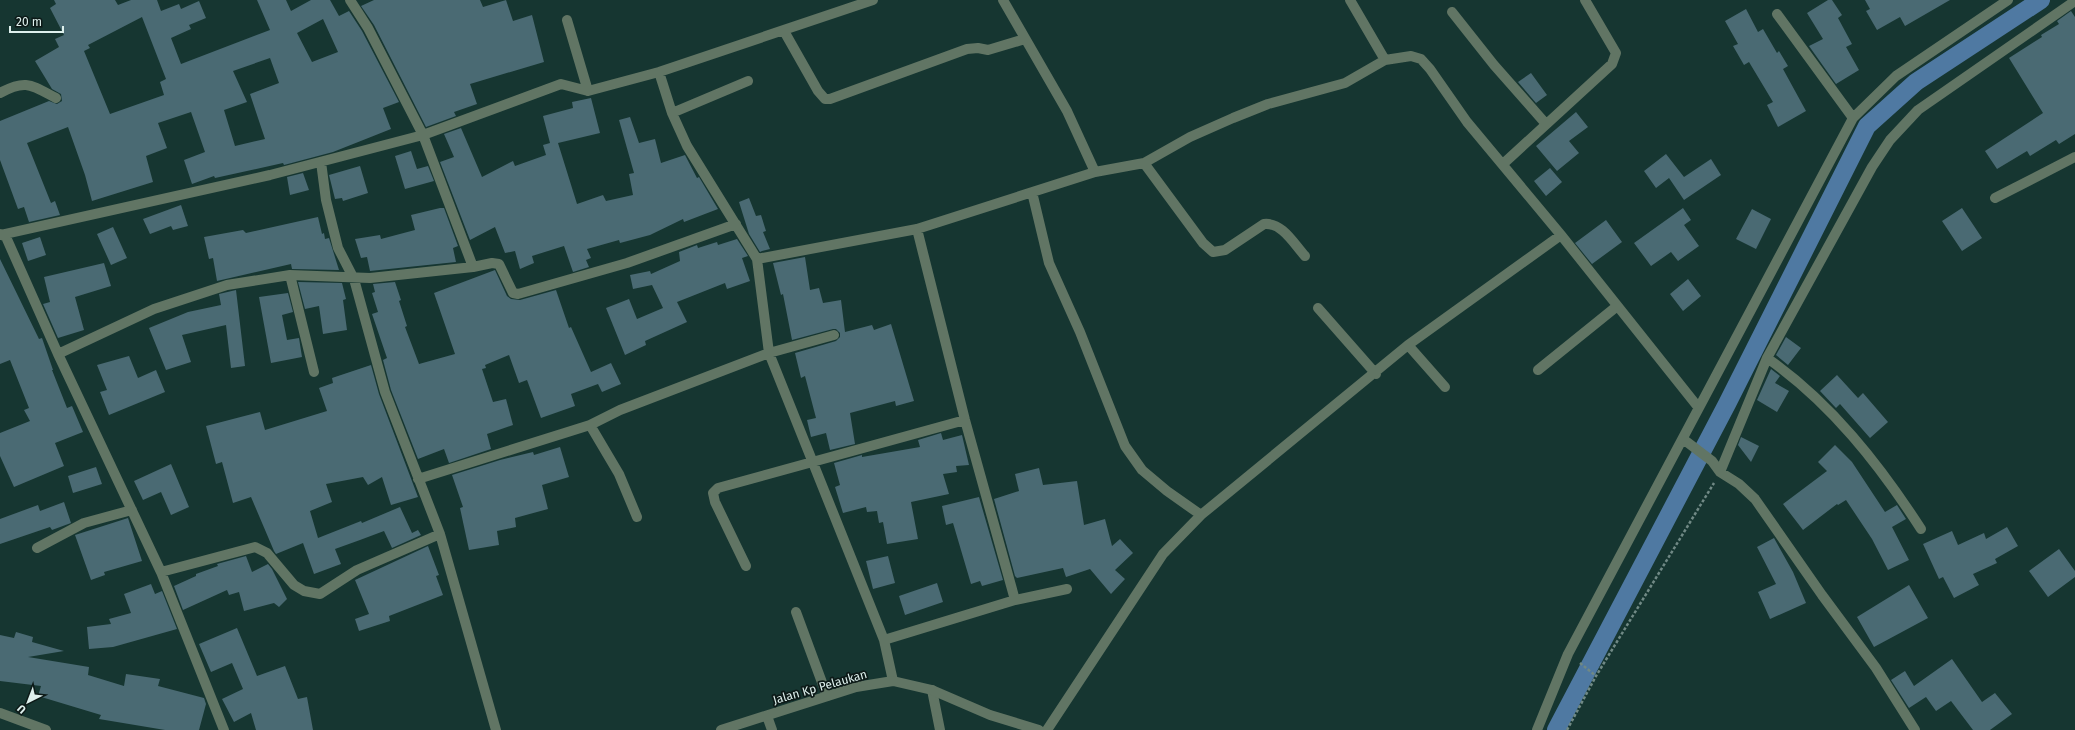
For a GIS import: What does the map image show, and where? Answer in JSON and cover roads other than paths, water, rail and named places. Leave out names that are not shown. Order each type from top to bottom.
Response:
[{"type":"street","points":[[350,0],[368,28],[423,135],[473,267]]},
{"type":"street","points":[[224,730],[161,572],[2,236],[270,175],[423,135],[561,84],[588,91],[659,72],[873,0]]},
{"type":"street","points":[[1002,0],[1067,111],[1095,172]]},
{"type":"street","points":[[1350,0],[1385,60]]},
{"type":"street","points":[[1503,164],[1612,64],[1616,53],[1586,0]]},
{"type":"street","points":[[1537,730],[1568,654],[1853,118],[1896,76],[2008,0]]},
{"type":"street","points":[[1720,472],[1768,358],[1872,167],[1890,140],[1918,110],[2075,1]]},
{"type":"street","points":[[1452,12],[1494,65],[1546,124]]},
{"type":"street","points":[[1777,14],[1853,118]]},
{"type":"street","points":[[567,20],[588,91]]},
{"type":"street","points":[[784,30],[818,91],[825,99],[830,100],[967,49],[978,48],[988,50],[1025,39]]},
{"type":"street","points":[[757,259],[917,229],[1095,172],[1144,163],[1190,137],[1233,118],[1268,104],[1345,83],[1385,60],[1411,56],[1421,59],[1430,69],[1467,122],[1561,235],[1616,306],[1698,407]]},
{"type":"street","points":[[659,72],[672,113],[687,146],[757,259],[769,354],[813,460],[884,640],[893,681]]},
{"type":"street","points":[[672,113],[748,81]]},
{"type":"street","points":[[0,93],[16,84],[28,85],[56,98]]},
{"type":"street","points":[[1995,198],[2075,157]]},
{"type":"street","points":[[321,162],[332,226],[338,248],[354,279],[385,392],[440,534],[496,730]]},
{"type":"street","points":[[1144,163],[1203,243],[1213,252],[1225,250],[1264,224],[1271,224],[1280,228],[1305,256]]},
{"type":"street","points":[[1032,192],[1049,263],[1080,332],[1125,446],[1142,470],[1201,516]]},
{"type":"street","points":[[58,354],[154,309],[227,285],[290,275],[354,279],[473,267],[492,263],[498,264],[514,293],[518,294],[627,263],[736,224]]},
{"type":"street","points":[[917,229],[965,420],[1015,600]]},
{"type":"street","points":[[1047,730],[1163,554],[1201,516],[1376,374],[1408,346],[1561,235]]},
{"type":"street","points":[[290,275],[314,372]]},
{"type":"street","points":[[1538,370],[1616,306]]},
{"type":"street","points":[[1318,308],[1376,374]]},
{"type":"street","points":[[418,479],[590,425],[620,410],[769,354],[834,336]]},
{"type":"street","points":[[1408,346],[1445,387]]},
{"type":"street","points":[[1768,358],[1802,384],[1833,414],[1892,484],[1922,529]]},
{"type":"street","points":[[746,566],[715,502],[714,493],[718,488],[813,460],[965,420]]},
{"type":"street","points":[[590,425],[619,474],[636,517]]},
{"type":"street","points":[[1683,438],[1712,461],[1720,472],[1739,484],[1755,499],[1822,595],[1876,668],[1915,730]]},
{"type":"street","points":[[37,548],[84,522],[132,510]]},
{"type":"street","points":[[161,572],[255,547],[267,553],[294,585],[304,590],[320,594],[358,570],[440,534]]},
{"type":"street","points":[[884,640],[1015,600],[1067,589]]},
{"type":"street","points":[[796,612],[827,696]]},
{"type":"street","name":"Jalan Kp Pelaukan","points":[[721,730],[856,687],[893,681],[932,690],[990,716],[1039,730]]},
{"type":"street","points":[[932,690],[940,730]]},
{"type":"street","points":[[0,713],[46,730]]},
{"type":"street","points":[[767,716],[772,730]]},
{"type":"waterway","points":[[1556,730],[1727,404],[1867,126],[1916,82],[2041,0]]}]
